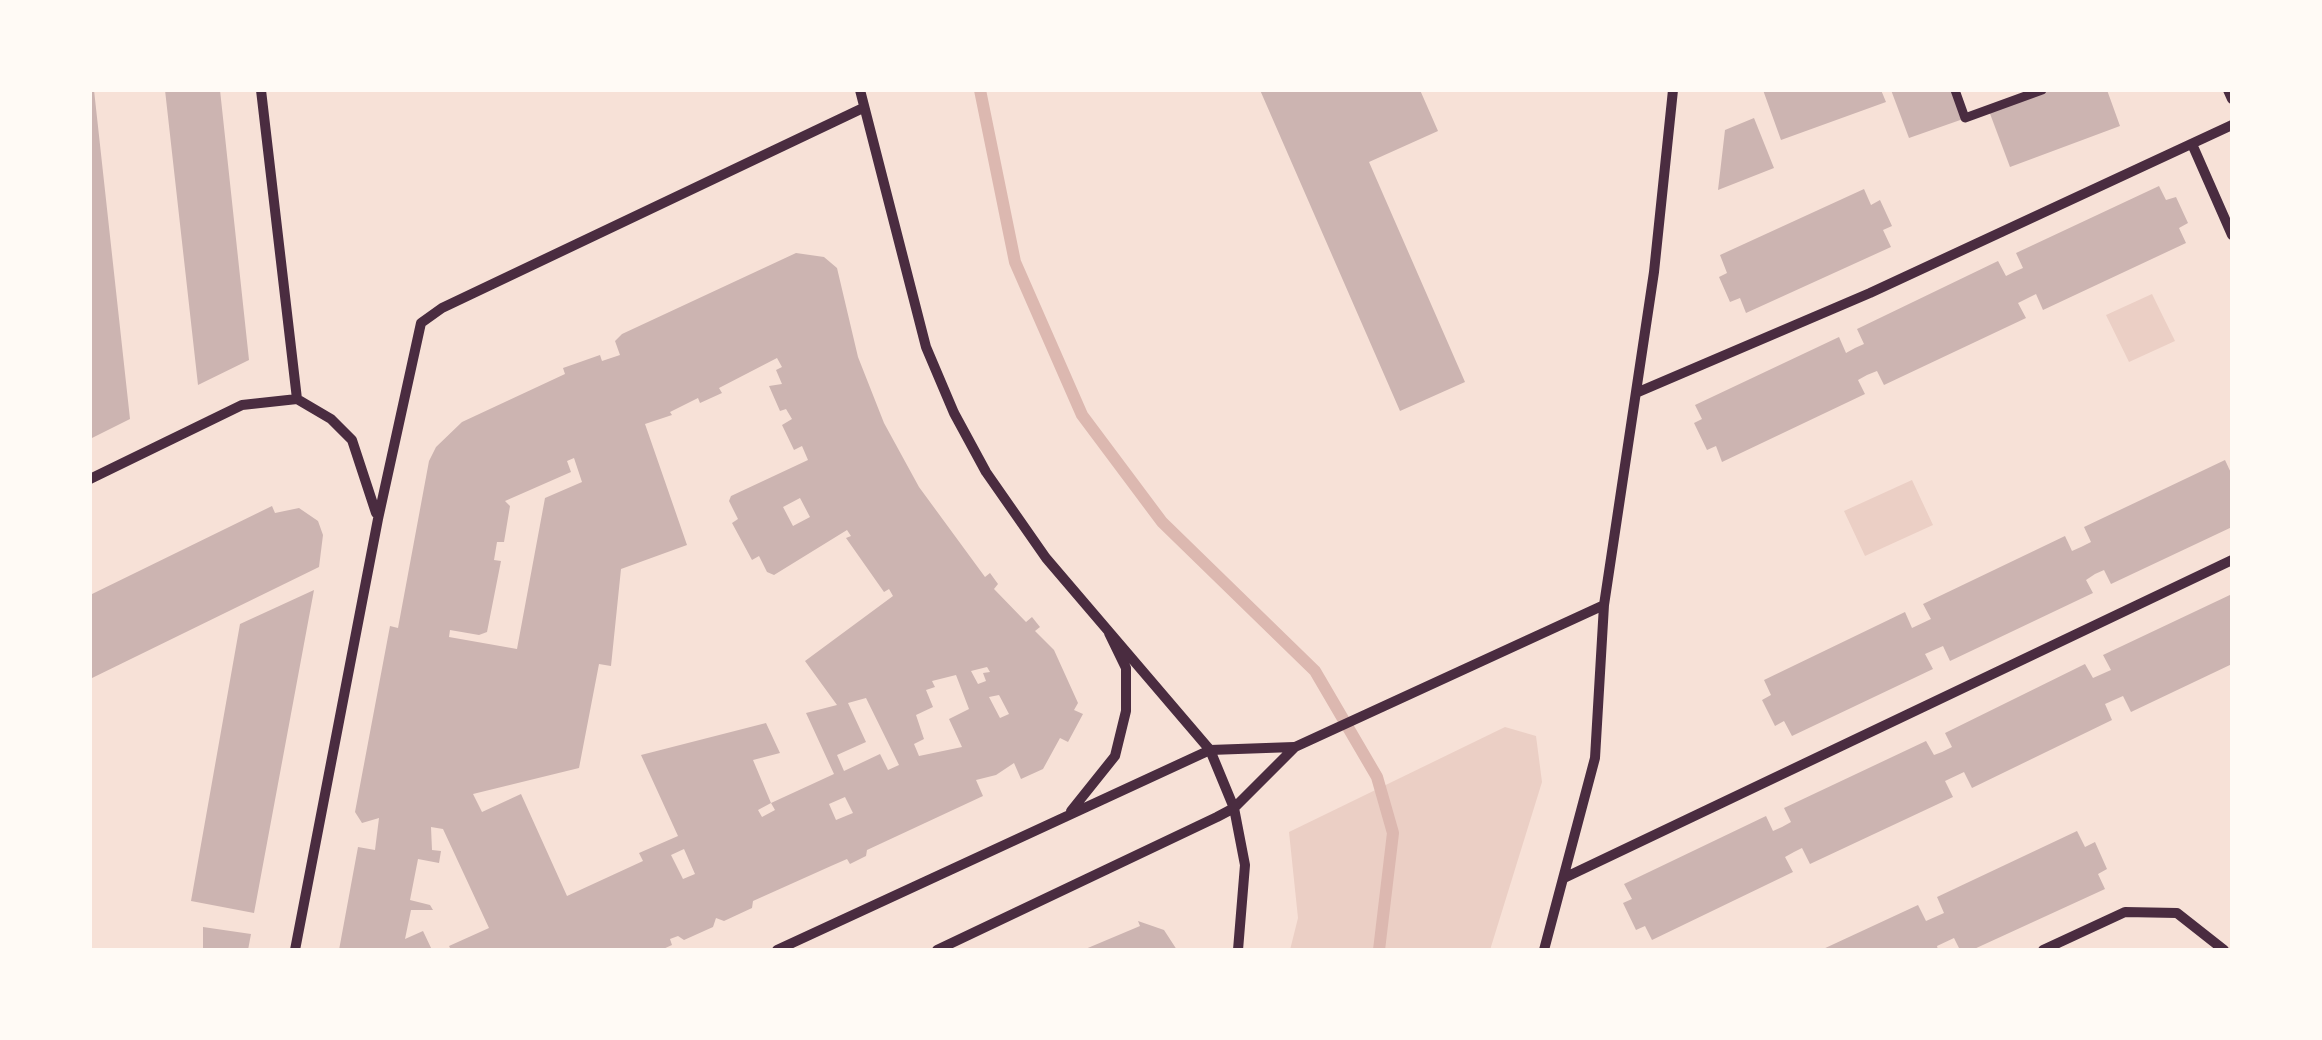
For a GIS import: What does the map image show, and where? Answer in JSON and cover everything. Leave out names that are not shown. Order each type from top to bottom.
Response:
[{"type":"street","points":[[262,90],[296,398]]},
{"type":"street","points":[[860,90],[926,347],[954,413],[986,472],[1046,558],[1210,750],[1234,808],[1245,866],[1238,950]]},
{"type":"street","points":[[1544,950],[1595,758],[1604,605],[1654,272],[1674,90]]},
{"type":"street","points":[[1955,90],[1965,118],[2042,90]]},
{"type":"street","points":[[2228,90],[2232,100]]},
{"type":"street","points":[[295,950],[378,519],[421,323],[442,308],[863,108]]},
{"type":"street","points":[[1636,393],[1870,293],[2232,125]]},
{"type":"street","points":[[2192,144],[2232,235]]},
{"type":"street","points":[[90,480],[242,405],[296,398],[331,420],[352,440],[378,519]]},
{"type":"street","points":[[1564,878],[2232,560]]},
{"type":"street","points":[[938,950],[1234,808],[1295,747],[1604,605]]},
{"type":"street","points":[[1066,816],[1115,756],[1126,712],[1126,668],[1107,628]]},
{"type":"street","points":[[777,950],[1210,750],[1295,747]]},
{"type":"street","points":[[2043,950],[2124,912],[2177,913],[2224,950]]},
{"type":"shaded area","points":[[2152,294],[2175,341],[2129,362],[2106,315]]},
{"type":"shaded area","points":[[1912,480],[1933,525],[1865,556],[1844,511]]},
{"type":"shaded area","points":[[1505,727],[1536,736],[1542,782],[1490,950],[1290,950],[1298,918],[1289,832]]},
{"type":"building","points":[[90,90],[94,90],[130,419],[90,439]]},
{"type":"building","points":[[165,90],[220,90],[249,360],[198,385]]},
{"type":"building","points":[[1260,90],[1420,90],[1438,131],[1369,162],[1465,382],[1400,411]]},
{"type":"building","points":[[1763,90],[1881,90],[1886,102],[1781,140]]},
{"type":"building","points":[[1891,90],[1956,90],[1966,118],[1909,138]]},
{"type":"building","points":[[2044,90],[2107,90],[2120,126],[2010,167],[1989,111]]},
{"type":"building","points":[[1754,118],[1774,168],[1718,190],[1725,130]]},
{"type":"building","points":[[2159,186],[2166,200],[2176,197],[2188,223],[2179,228],[2186,243],[2043,310],[2036,294],[2018,303],[2026,318],[1884,385],[1877,371],[1867,375],[1858,380],[1865,394],[1722,462],[1716,446],[1707,450],[1694,423],[1702,419],[1695,405],[1839,337],[1846,353],[1864,344],[1857,329],[1998,261],[2006,276],[2023,268],[2016,253]]},
{"type":"building","points":[[1864,189],[1871,205],[1880,200],[1892,226],[1883,230],[1891,247],[1746,313],[1740,298],[1730,302],[1719,277],[1727,273],[1720,255]]},
{"type":"building","points":[[796,253],[824,257],[837,268],[858,357],[884,423],[919,487],[985,577],[990,573],[998,584],[994,589],[1026,622],[1032,617],[1040,627],[1035,631],[1054,650],[1078,703],[1074,710],[1083,714],[1068,742],[1060,738],[1043,769],[1021,779],[1014,763],[996,775],[976,780],[983,796],[867,850],[866,856],[850,864],[847,859],[753,901],[752,908],[724,921],[716,918],[713,927],[684,940],[678,936],[670,939],[672,945],[661,950],[451,950],[449,946],[489,928],[443,829],[431,827],[432,850],[441,851],[439,863],[418,859],[410,900],[430,905],[433,910],[411,910],[405,939],[423,931],[432,950],[339,950],[358,847],[375,850],[379,818],[362,823],[355,812],[390,626],[398,628],[429,461],[436,447],[462,422],[565,374],[563,368],[600,355],[602,361],[620,355],[615,341],[622,334]],"holes":[[[777,358],[782,367],[776,370],[782,384],[769,386],[780,411],[786,409],[792,419],[782,425],[794,450],[802,446],[808,460],[731,496],[729,501],[738,519],[732,523],[752,560],[759,556],[767,572],[774,575],[847,530],[851,536],[846,538],[884,592],[889,589],[893,596],[805,661],[837,705],[806,713],[834,774],[771,803],[753,760],[780,753],[766,723],[641,755],[678,836],[639,853],[643,861],[567,896],[521,794],[482,812],[473,794],[579,768],[599,664],[611,666],[621,569],[687,545],[645,424],[672,415],[670,412],[698,398],[700,403],[722,393],[719,388]],[[574,458],[582,482],[545,498],[517,649],[449,637],[450,630],[479,635],[487,632],[501,561],[494,560],[497,542],[504,542],[510,506],[505,501],[571,472],[567,461]],[[800,498],[810,517],[793,526],[783,507]],[[987,667],[990,672],[983,673],[986,681],[978,684],[971,671]],[[956,675],[969,709],[949,719],[962,747],[919,756],[914,744],[924,739],[916,715],[933,707],[926,690],[935,687],[932,681]],[[999,695],[1009,714],[1000,718],[989,697]],[[866,698],[899,765],[888,770],[880,754],[844,771],[837,755],[866,742],[848,703]],[[845,797],[853,813],[836,820],[829,804]],[[771,803],[775,810],[762,817],[758,810]],[[684,849],[695,874],[683,879],[671,855]]]},
{"type":"building","points":[[2225,460],[2232,475],[2232,527],[2111,584],[2104,570],[2095,574],[2086,580],[2093,593],[1950,661],[1943,646],[1925,654],[1933,669],[1792,736],[1784,721],[1775,726],[1762,700],[1771,695],[1764,680],[1905,612],[1912,628],[1931,619],[1923,604],[2065,536],[2072,551],[2081,547],[2091,542],[2084,527]]},
{"type":"building","points":[[272,506],[275,513],[299,508],[318,521],[323,535],[319,567],[90,679],[90,595]]},
{"type":"building","points":[[314,590],[254,913],[191,901],[240,624]]},
{"type":"building","points":[[2232,594],[2232,664],[2131,712],[2123,696],[2105,704],[2112,720],[1972,788],[1964,772],[1945,781],[1953,797],[1810,864],[1802,848],[1785,857],[1793,872],[1652,940],[1645,926],[1636,930],[1623,903],[1632,899],[1624,884],[1766,816],[1773,831],[1782,827],[1791,822],[1784,808],[1926,741],[1934,755],[1942,752],[1952,747],[1945,733],[2085,664],[2093,678],[2111,670],[2103,655]]},
{"type":"building","points":[[2077,831],[2085,847],[2095,842],[2107,869],[2098,874],[2105,889],[1972,950],[1960,950],[1954,938],[1937,946],[1938,950],[1821,950],[1918,905],[1926,921],[1944,913],[1937,897]]},
{"type":"building","points":[[1138,921],[1164,930],[1177,950],[1083,950],[1140,926]]},
{"type":"building","points":[[203,927],[251,934],[248,950],[203,950]]},
{"type":"waterway","points":[[980,90],[1015,262],[1082,415],[1162,522],[1315,671],[1377,777],[1393,833],[1379,950]]}]
